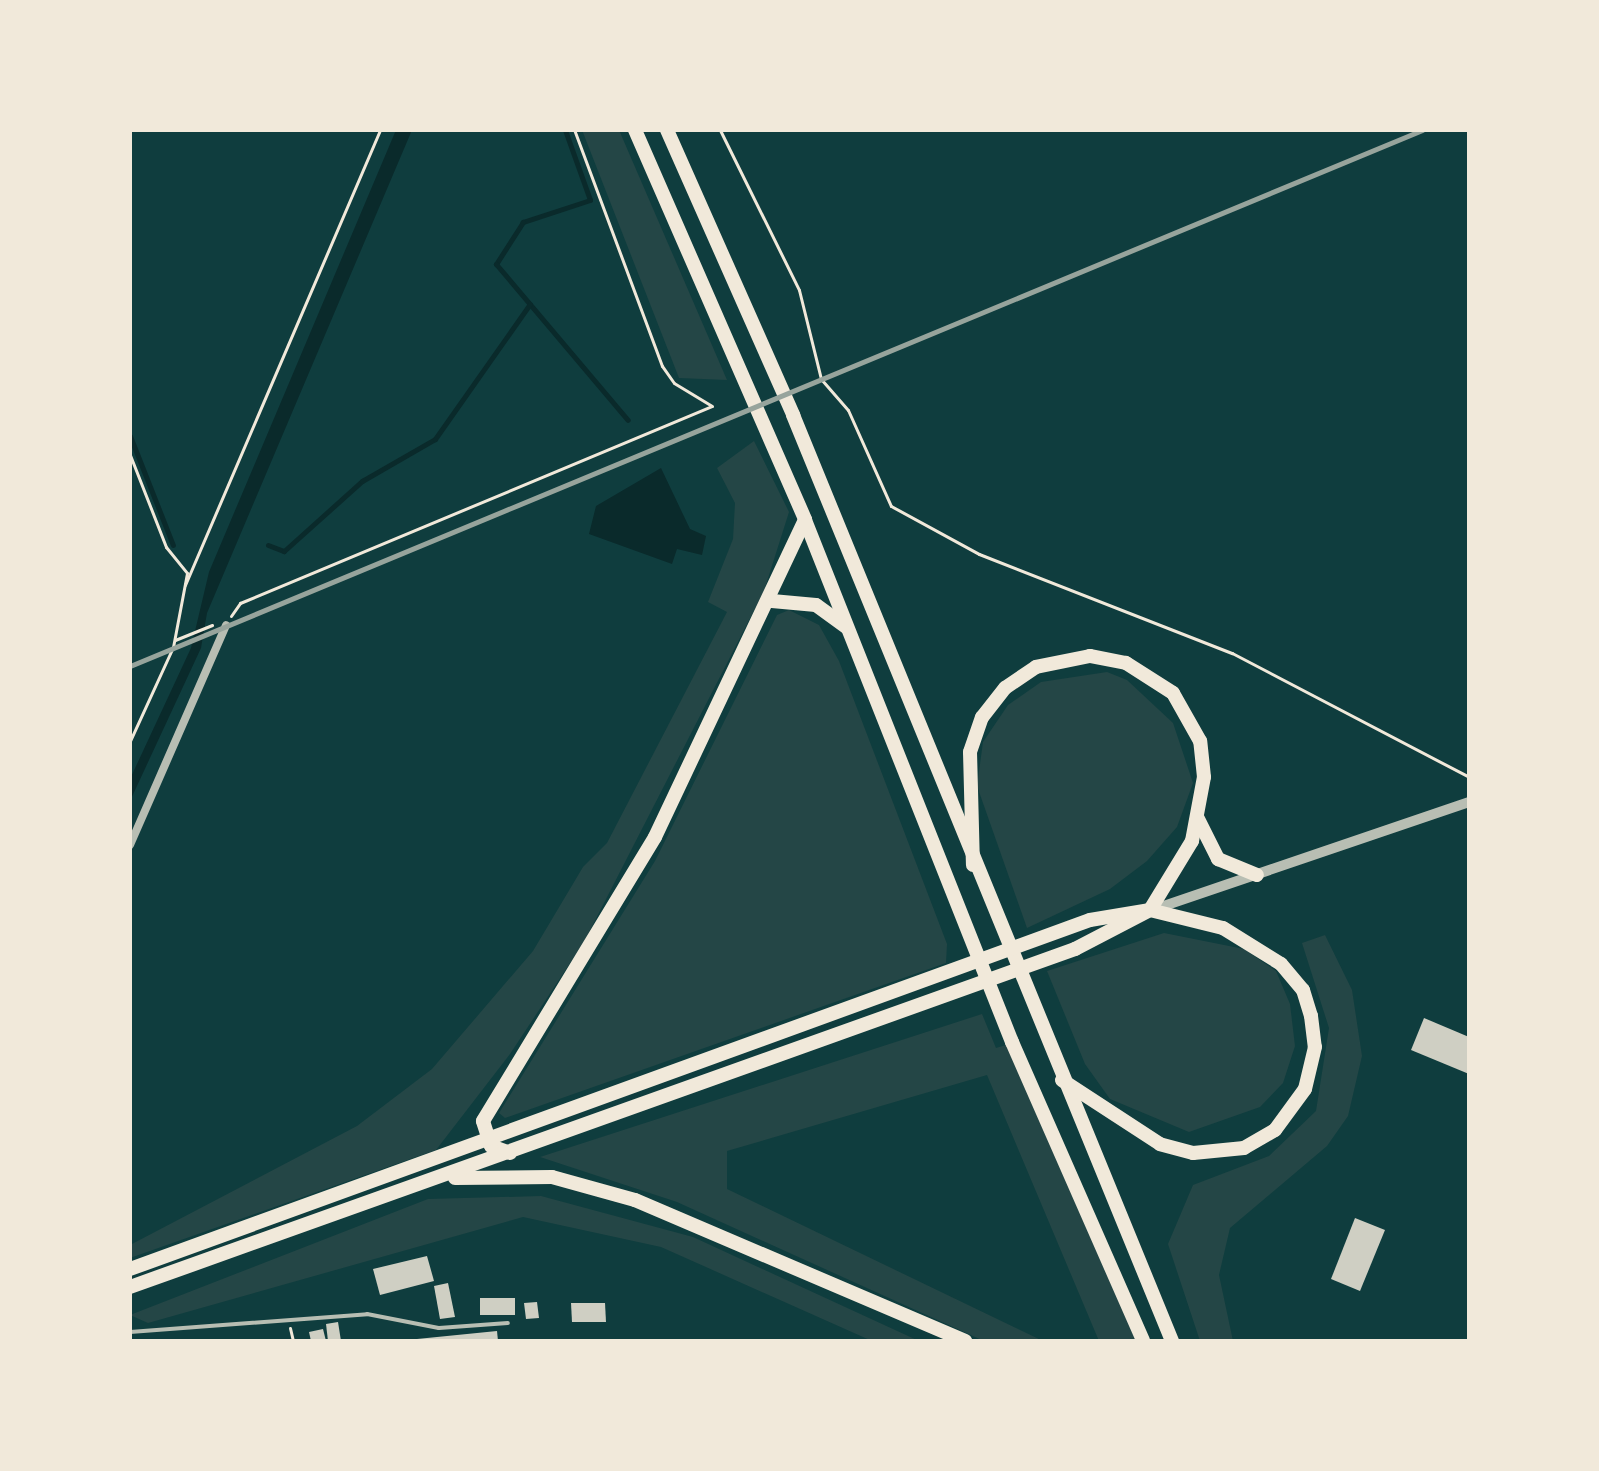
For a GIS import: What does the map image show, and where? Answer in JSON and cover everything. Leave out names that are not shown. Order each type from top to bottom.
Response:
[{"type":"highway","points":[[635,130],[805,520],[1012,1042],[1143,1341]]},
{"type":"highway","points":[[667,130],[793,415],[973,865],[1172,1341]]},
{"type":"highway","points":[[510,1153],[487,1138],[483,1121],[600,936],[772,601],[805,520]]},
{"type":"highway","points":[[772,601],[816,605],[848,629]]},
{"type":"highway","points":[[130,1287],[1075,949],[1150,910],[1182,864],[1198,819],[1200,741],[1173,693],[1126,663],[1062,658],[1005,688],[975,734],[965,780],[973,865]]},
{"type":"highway","points":[[1198,819],[1218,859],[1257,875]]},
{"type":"highway","points":[[130,1269],[1090,920],[1150,910],[1223,928],[1281,964],[1303,990],[1311,1016],[1315,1047],[1305,1089],[1261,1139],[1193,1153],[1119,1123],[1062,1080]]},
{"type":"highway","points":[[435,1180],[514,1172],[635,1200],[965,1341]]},
{"type":"street","points":[[130,845],[226,625]]},
{"type":"street","points":[[1150,910],[1469,802]]},
{"type":"lane","points":[[130,1332],[367,1314],[439,1328],[508,1323]]},
{"type":"path","points":[[185,585],[380,130]]},
{"type":"path","points":[[175,640],[223,620],[226,625],[240,603],[712,406],[674,383],[662,366],[574,130]]},
{"type":"path","points":[[720,130],[799,290],[821,379],[848,410],[891,506],[979,554],[1232,653],[1469,777]]},
{"type":"path","points":[[130,455],[166,547],[187,573],[175,640],[130,741]]},
{"type":"shaded area","points":[[396,130],[412,130],[207,613],[201,648],[130,801],[130,779],[191,648],[209,572]]},
{"type":"shaded area","points":[[582,130],[619,130],[727,380],[679,378]]},
{"type":"shaded area","points":[[754,441],[789,512],[764,591],[584,942],[510,1054],[436,1150],[130,1258],[130,1245],[357,1126],[432,1069],[533,951],[583,867],[607,843],[727,612],[708,602],[733,539],[735,503],[717,468]]},
{"type":"shaded area","points":[[661,468],[690,529],[706,536],[702,555],[677,549],[672,564],[589,534],[596,506]]},
{"type":"shaded area","points":[[789,610],[819,625],[839,661],[947,944],[946,963],[505,1118],[499,1113],[655,861],[777,615]]},
{"type":"shaded area","points":[[1107,672],[1127,680],[1173,723],[1193,783],[1177,827],[1147,861],[1110,889],[1027,928],[977,786],[983,742],[1008,705],[1041,682]]},
{"type":"shaded area","points":[[1164,933],[1244,949],[1276,971],[1290,1004],[1295,1046],[1283,1083],[1260,1107],[1189,1132],[1110,1099],[1085,1064],[1047,971]]},
{"type":"shaded area","points":[[1325,935],[1352,990],[1362,1056],[1348,1116],[1327,1146],[1230,1228],[1219,1275],[1233,1341],[1200,1341],[1168,1244],[1193,1185],[1269,1156],[1316,1111],[1329,1028],[1302,943]]},
{"type":"shaded area","points":[[982,1014],[996,1048],[1006,1045],[1136,1341],[1099,1341],[987,1075],[727,1151],[727,1189],[1043,1341],[984,1341],[677,1202],[540,1157]]},
{"type":"shaded area","points":[[541,1196],[693,1237],[919,1341],[872,1341],[661,1247],[523,1217],[148,1323],[130,1315],[428,1199]]},
{"type":"building","points":[[1424,1018],[1469,1037],[1469,1074],[1411,1050]]},
{"type":"building","points":[[1355,1218],[1385,1230],[1360,1291],[1331,1279]]},
{"type":"building","points":[[427,1256],[434,1281],[380,1295],[373,1269]]},
{"type":"building","points":[[448,1283],[455,1317],[440,1319],[434,1286]]},
{"type":"building","points":[[480,1298],[515,1298],[515,1315],[480,1315]]},
{"type":"building","points":[[537,1302],[539,1318],[526,1319],[524,1303]]},
{"type":"building","points":[[571,1303],[605,1303],[606,1322],[572,1322]]},
{"type":"building","points":[[338,1322],[341,1341],[328,1341],[326,1324]]},
{"type":"building","points":[[323,1329],[326,1341],[311,1341],[309,1332]]},
{"type":"building","points":[[497,1331],[498,1341],[417,1341],[417,1339]]},
{"type":"waterway","points":[[565,130],[590,200],[523,222],[496,264],[628,420]]},
{"type":"waterway","points":[[268,545],[284,551],[362,481],[435,439],[530,304]]},
{"type":"waterway","points":[[130,436],[173,545]]},
{"type":"railway","points":[[130,666],[1422,130]]}]
